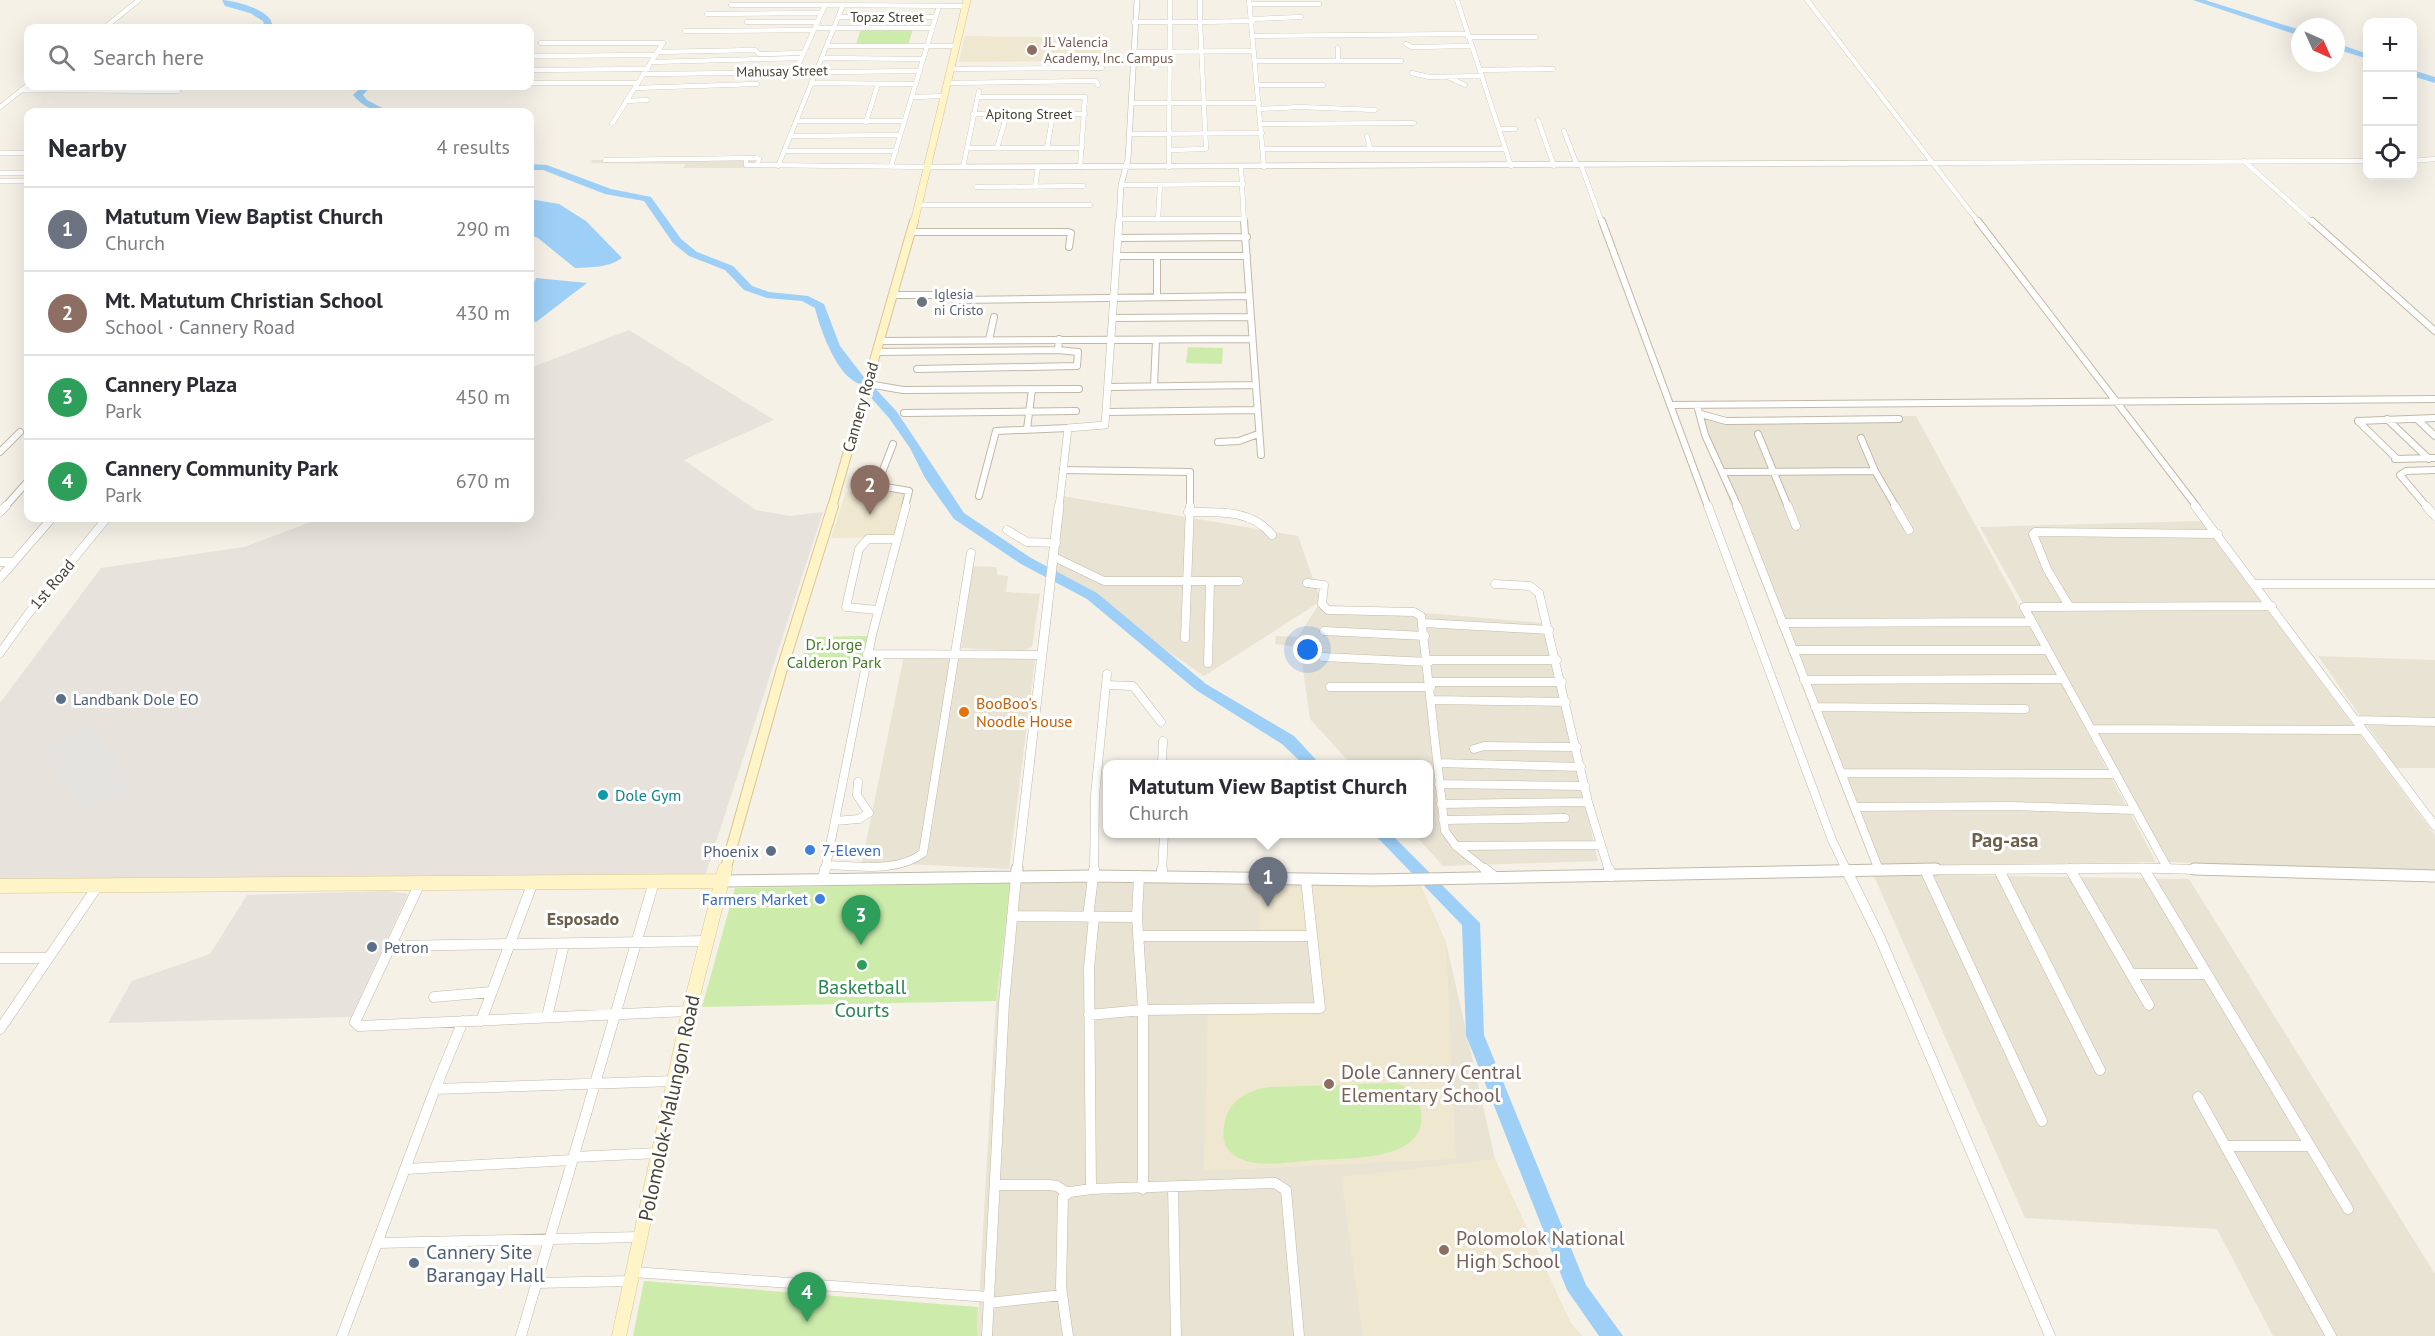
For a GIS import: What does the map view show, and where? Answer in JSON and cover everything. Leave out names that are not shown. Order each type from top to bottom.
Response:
[{"type":"main road","name":"Cannery Road","points":[[722,881],[781,672],[868,384],[919,205],[966,3]]},
{"type":"main road","points":[[0,886],[722,881]]},
{"type":"main road","name":"Polomolok-Malungon Road","points":[[619,1336],[689,1011],[722,881]]},
{"type":"street","points":[[109,24],[140,0]]},
{"type":"street","points":[[978,496],[994,433],[1004,429],[1068,428],[1105,424],[1121,185],[1130,134],[1134,22],[1137,0]]},
{"type":"street","points":[[1169,167],[1170,0]]},
{"type":"street","points":[[1170,150],[1205,149],[1200,0]]},
{"type":"street","points":[[1456,0],[1511,166]]},
{"type":"street","points":[[1807,0],[1930,163],[2118,402],[2435,826]]},
{"type":"street","points":[[1264,167],[1253,20],[1249,2],[1319,4]]},
{"type":"street","points":[[731,4],[939,6],[966,3]]},
{"type":"street","points":[[796,70],[825,5]]},
{"type":"street","points":[[778,165],[843,5]]},
{"type":"street","points":[[891,166],[913,97],[930,28],[939,6]]},
{"type":"street","points":[[706,14],[821,13]]},
{"type":"street","name":"Topaz Street","points":[[838,17],[935,17]]},
{"type":"street","points":[[1134,22],[1200,22],[1301,17]]},
{"type":"street","points":[[747,22],[818,22]]},
{"type":"street","points":[[685,31],[930,28]]},
{"type":"street","points":[[1254,36],[1536,37]]},
{"type":"street","points":[[1295,36],[1296,44]]},
{"type":"street","points":[[542,43],[663,43],[612,124]]},
{"type":"street","points":[[1406,44],[1412,47],[1472,46]]},
{"type":"street","points":[[826,46],[957,46]]},
{"type":"street","points":[[534,56],[657,54],[759,48],[757,53],[761,54],[802,56]]},
{"type":"street","points":[[1338,48],[1338,61]]},
{"type":"street","points":[[1134,52],[1254,51]]},
{"type":"street","points":[[652,62],[802,56]]},
{"type":"street","points":[[822,58],[923,59]]},
{"type":"street","points":[[1255,61],[1401,61]]},
{"type":"street","points":[[952,69],[1102,68]]},
{"type":"street","points":[[543,75],[547,69]]},
{"type":"street","points":[[1480,70],[1553,69]]},
{"type":"street","name":"Mahusay Street","points":[[534,70],[920,71]]},
{"type":"street","points":[[1412,73],[1429,77],[1482,76]]},
{"type":"street","points":[[1449,77],[1454,82],[1465,85]]},
{"type":"street","points":[[949,82],[1096,81],[1098,85]]},
{"type":"street","points":[[534,83],[757,84]]},
{"type":"street","points":[[811,83],[916,84]]},
{"type":"street","points":[[866,122],[878,84]]},
{"type":"street","points":[[1257,85],[1323,85]]},
{"type":"street","points":[[0,107],[24,88]]},
{"type":"street","points":[[21,90],[178,91]]},
{"type":"street","points":[[963,167],[978,94],[1083,96],[1086,98],[1080,167]]},
{"type":"street","points":[[913,97],[945,96]]},
{"type":"street","points":[[626,101],[647,100]]},
{"type":"street","points":[[1131,103],[1203,102],[1375,110]]},
{"type":"street","name":"Apitong Street","points":[[974,114],[1085,114]]},
{"type":"street","points":[[997,148],[1007,114]]},
{"type":"street","points":[[1047,148],[1053,114]]},
{"type":"street","points":[[1538,120],[1554,166]]},
{"type":"street","points":[[796,121],[904,121]]},
{"type":"street","points":[[1261,124],[1414,123]]},
{"type":"street","points":[[1499,129],[1515,129]]},
{"type":"street","points":[[1564,131],[1579,165],[1845,870],[1880,938],[2050,1336]]},
{"type":"street","points":[[1130,134],[1262,133]]},
{"type":"street","points":[[791,135],[900,135]]},
{"type":"street","points":[[1367,136],[1370,148]]},
{"type":"street","points":[[967,148],[1082,147]]},
{"type":"street","points":[[1262,149],[1505,149]]},
{"type":"street","points":[[784,151],[896,151]]},
{"type":"street","points":[[0,153],[24,153]]},
{"type":"street","points":[[605,160],[756,158],[759,160],[757,165]]},
{"type":"street","points":[[2417,161],[2435,159]]},
{"type":"street","points":[[2244,161],[2435,331]]},
{"type":"street","points":[[746,162],[746,165],[929,167],[1264,167],[2363,161]]},
{"type":"street","points":[[1035,187],[1038,167]]},
{"type":"street","points":[[1241,167],[1247,237],[1254,386],[1261,455]]},
{"type":"street","points":[[0,173],[24,173]]},
{"type":"street","points":[[0,182],[24,181]]},
{"type":"street","points":[[1121,185],[1243,184]]},
{"type":"street","points":[[1158,219],[1160,185]]},
{"type":"street","points":[[976,187],[1083,186]]},
{"type":"street","points":[[919,205],[1090,205]]},
{"type":"street","points":[[1119,219],[1245,219]]},
{"type":"street","points":[[911,232],[1068,232],[1071,233],[1069,247]]},
{"type":"street","points":[[1119,238],[1247,237]]},
{"type":"street","points":[[1117,256],[1247,256]]},
{"type":"street","points":[[1157,256],[1157,296]]},
{"type":"street","points":[[892,295],[953,295],[953,299],[958,300],[1075,300],[1113,296],[1249,296]]},
{"type":"street","points":[[1113,318],[1251,316]]},
{"type":"street","points":[[989,340],[994,317]]},
{"type":"street","points":[[1058,350],[1059,339]]},
{"type":"street","points":[[879,340],[1251,339]]},
{"type":"street","points":[[1154,386],[1155,340]]},
{"type":"street","points":[[876,352],[1058,350],[1078,352],[1077,366],[917,369]]},
{"type":"street","points":[[868,384],[903,390],[1079,389]]},
{"type":"street","points":[[1108,387],[1254,386]]},
{"type":"street","points":[[1027,429],[1032,389]]},
{"type":"street","points":[[1670,405],[2435,400]]},
{"type":"street","points":[[1697,405],[1705,435],[1724,472],[1879,870]]},
{"type":"street","points":[[1107,412],[1256,410]]},
{"type":"street","points":[[904,413],[1076,411]]},
{"type":"street","points":[[1701,414],[1726,421],[1899,419]]},
{"type":"street","points":[[2432,459],[2394,459],[2358,420],[2435,418]]},
{"type":"street","points":[[2387,419],[2432,459]]},
{"type":"street","points":[[2417,419],[2435,436]]},
{"type":"street","points":[[987,1336],[1012,916],[1040,655],[1056,543],[1068,428]]},
{"type":"street","points":[[0,452],[20,432]]},
{"type":"street","points":[[1218,442],[1239,441],[1258,434]]},
{"type":"street","points":[[1758,434],[1796,526]]},
{"type":"street","points":[[1861,438],[1875,471],[1909,530]]},
{"type":"street","points":[[823,879],[867,654],[910,492],[880,486],[878,483],[893,444]]},
{"type":"street","points":[[1064,470],[1189,471],[1189,582],[1185,638]]},
{"type":"street","points":[[2435,470],[2406,471],[2400,475],[2435,516]]},
{"type":"street","points":[[1724,472],[1875,471]]},
{"type":"street","points":[[0,512],[24,485]]},
{"type":"street","points":[[1188,512],[1242,515],[1267,526],[1272,535]]},
{"type":"street","points":[[0,578],[48,522]]},
{"type":"street","name":"1st Road","points":[[0,652],[104,522]]},
{"type":"street","points":[[1007,531],[1027,542],[1056,543]]},
{"type":"street","points":[[2069,606],[2047,569],[2043,553],[2033,534],[2035,532],[2218,534]]},
{"type":"street","points":[[878,610],[846,607],[859,549],[862,543],[869,539],[897,539]]},
{"type":"street","points":[[826,865],[894,865],[914,860],[923,853],[971,553]]},
{"type":"street","points":[[1054,557],[1104,581],[1239,581]]},
{"type":"street","points":[[0,562],[13,562]]},
{"type":"street","points":[[1208,663],[1210,582]]},
{"type":"street","points":[[1307,583],[1323,585],[1322,604],[1324,608],[1414,612],[1421,616],[1429,661],[1443,820],[1449,838],[1456,846],[1496,878]]},
{"type":"street","points":[[1496,584],[1521,585],[1536,589],[1542,601],[1588,802],[1611,876]]},
{"type":"street","points":[[2256,584],[2435,584]]},
{"type":"street","points":[[2168,868],[2114,774],[2024,607],[2272,606]]},
{"type":"street","points":[[1782,623],[2031,622]]},
{"type":"street","points":[[1423,623],[1549,630]]},
{"type":"street","points":[[1324,631],[1425,636]]},
{"type":"street","points":[[1793,650],[2046,650]]},
{"type":"street","points":[[867,654],[1040,655]]},
{"type":"street","points":[[1323,657],[1429,661],[1557,660]]},
{"type":"street","points":[[1091,1190],[1089,968],[1094,876],[1095,795],[1107,674]]},
{"type":"street","points":[[1804,680],[2063,679]]},
{"type":"street","points":[[1330,687],[1562,682]]},
{"type":"street","points":[[1106,685],[1132,686],[1161,722]]},
{"type":"street","points":[[1432,700],[1566,702]]},
{"type":"street","points":[[1815,707],[2025,709]]},
{"type":"street","points":[[2356,720],[2435,722]]},
{"type":"street","points":[[2091,729],[2363,730]]},
{"type":"street","points":[[1162,760],[1163,741]]},
{"type":"street","points":[[1474,749],[1484,746],[1576,747]]},
{"type":"street","points":[[1438,763],[1581,768]]},
{"type":"street","points":[[1842,773],[2114,774]]},
{"type":"street","points":[[835,820],[859,819],[868,813],[868,808],[857,795],[858,782]]},
{"type":"street","points":[[1440,784],[1585,786]]},
{"type":"street","points":[[1441,804],[1588,802]]},
{"type":"street","points":[[1855,807],[2013,806],[2135,810]]},
{"type":"street","points":[[1443,820],[1565,818]]},
{"type":"street","points":[[1162,876],[1164,838]]},
{"type":"street","points":[[1456,846],[1601,845]]},
{"type":"street","points":[[722,881],[1094,876],[1306,880],[1435,879],[1845,870],[2143,868],[2435,876]]},
{"type":"street","points":[[2143,868],[2348,1209]]},
{"type":"street","points":[[2070,869],[2149,1005]]},
{"type":"street","points":[[1925,870],[2042,1121]]},
{"type":"street","points":[[1999,870],[2100,1070]]},
{"type":"street","points":[[1138,876],[1137,917],[1143,1010],[1143,1189]]},
{"type":"street","points":[[1089,1015],[1143,1010],[1320,1008],[1306,880]]},
{"type":"street","points":[[481,1020],[533,882]]},
{"type":"street","points":[[521,1336],[654,882]]},
{"type":"street","points":[[420,883],[356,1025],[362,1027],[689,1011]]},
{"type":"street","points":[[0,1029],[5,1012],[47,958],[97,887]]},
{"type":"street","points":[[1012,916],[1137,917]]},
{"type":"street","points":[[1138,936],[1311,936]]},
{"type":"street","points":[[392,946],[706,941]]},
{"type":"street","points":[[547,1017],[564,944]]},
{"type":"street","points":[[0,958],[47,958]]},
{"type":"street","points":[[2132,974],[2205,974]]},
{"type":"street","points":[[434,997],[491,992]]},
{"type":"street","points":[[342,1336],[463,1021]]},
{"type":"street","points":[[435,1089],[675,1081]]},
{"type":"street","points":[[2198,1097],[2331,1336]]},
{"type":"street","points":[[2226,1146],[2310,1146]]},
{"type":"street","points":[[405,1169],[659,1153]]},
{"type":"street","points":[[1068,1336],[1062,1295],[1062,1203],[1067,1193],[1091,1190],[1275,1183],[1285,1187],[1299,1336]]},
{"type":"street","points":[[995,1185],[1049,1185],[1057,1186],[1067,1193]]},
{"type":"street","points":[[1173,1187],[1176,1336]]},
{"type":"street","points":[[378,1243],[640,1237]]},
{"type":"street","points":[[537,1282],[632,1277],[989,1300],[1062,1295]]},
{"type":"shaded area","name":"JL Valencia Academy, Inc. Campus","points":[[965,36],[1105,38],[1101,61],[959,62]]},
{"type":"shaded area","points":[[592,160],[757,160],[753,168],[683,168],[686,164],[591,163]]},
{"type":"shaded area","points":[[629,330],[774,420],[684,460],[756,510],[790,516],[823,512],[705,876],[0,880],[0,703],[101,568],[244,547],[311,522],[534,522],[534,366]]},
{"type":"shaded area","points":[[1916,416],[2156,862],[1872,866],[1697,418]]},
{"type":"shaded area","points":[[907,491],[895,537],[831,538],[846,492]]},
{"type":"shaded area","points":[[1062,496],[1298,536],[1321,601],[1204,676],[1051,571]]},
{"type":"shaded area","points":[[2201,521],[2435,835],[2435,871],[2168,862],[1980,527]]},
{"type":"shaded area","points":[[973,566],[996,567],[998,575],[1008,576],[1006,592],[1040,594],[1032,647],[1023,651],[961,648]]},
{"type":"shaded area","points":[[1319,604],[1544,623],[1598,861],[1443,866],[1418,838],[1433,838],[1433,760],[1347,760],[1310,719],[1300,647],[1275,644],[1276,636],[1298,637]]},
{"type":"shaded area","points":[[904,656],[1035,659],[1009,869],[862,862]]},
{"type":"shaded area","points":[[2318,656],[2435,660],[2435,768],[2397,768]]},
{"type":"shaded area","points":[[87,728],[91,729],[114,756],[136,789],[86,807],[66,789],[43,747]]},
{"type":"shaded area","points":[[1873,874],[2189,879],[2435,1274],[2435,1336],[2273,1336],[2217,1229],[2025,1218]]},
{"type":"shaded area","points":[[1011,883],[1420,884],[1446,942],[1495,1159],[1570,1322],[1582,1336],[977,1336],[996,1001]]},
{"type":"shaded area","name":"Dole Cannery Central Elementary School","points":[[1311,884],[1420,884],[1446,942],[1456,1159],[1204,1171],[1208,1004],[1321,1009]]},
{"type":"shaded area","points":[[1259,887],[1303,888],[1308,934],[1259,934]]},
{"type":"shaded area","points":[[388,891],[408,894],[351,1017],[108,1023],[132,981],[210,954],[247,895]]},
{"type":"shaded area","name":"Polomolok National High School","points":[[1495,1159],[1570,1322],[1582,1336],[1363,1336],[1341,1177]]},
{"type":"green space","points":[[861,29],[913,29],[908,45],[856,44]]},
{"type":"green space","points":[[1188,347],[1223,348],[1222,364],[1186,363]]},
{"type":"green space","name":"Dr. Jorge Calderon Park","points":[[868,636],[859,669],[799,669],[809,637]]},
{"type":"green space","points":[[1011,883],[996,1001],[702,1007],[735,888]]},
{"type":"green space","points":[[1396,1083],[1417,1098],[1421,1125],[1414,1139],[1401,1148],[1384,1154],[1266,1164],[1240,1159],[1229,1151],[1225,1143],[1224,1126],[1229,1110],[1238,1099],[1252,1092],[1268,1087]]},
{"type":"green space","points":[[644,1281],[978,1307],[977,1336],[633,1336]]},
{"type":"water","points":[[534,200],[559,204],[586,221],[622,258],[605,265],[575,268],[534,236]]},
{"type":"water","points":[[536,278],[587,283],[536,322],[534,321],[534,282]]},
{"type":"waterway","points":[[226,0],[228,4],[253,11],[267,20],[268,24]]},
{"type":"waterway","points":[[2197,0],[2291,30]]},
{"type":"waterway","points":[[2345,49],[2363,55]]},
{"type":"waterway","points":[[2417,75],[2435,80]]},
{"type":"waterway","points":[[362,90],[358,95],[364,102],[377,108]]},
{"type":"waterway","points":[[534,167],[544,167],[609,192],[647,199],[677,241],[693,254],[729,268],[748,288],[767,295],[804,298],[820,306],[834,346],[845,364],[860,380]]},
{"type":"waterway","points":[[871,391],[893,415],[916,448],[932,478],[959,516],[1026,561],[1092,596],[1201,687],[1288,740],[1308,760]]},
{"type":"waterway","points":[[1386,838],[1471,923],[1475,1035],[1578,1290],[1612,1336]]},
{"type":"place","name":"JL Valencia Academy, Inc. Campus","points":[[1032,50]]},
{"type":"place","name":"Iglesia ni Cristo","points":[[922,302]]},
{"type":"place","name":"Mt. Matutum Christian School","points":[[870,515]]},
{"type":"place","name":"Landbank Dole EO","points":[[61,699]]},
{"type":"place","name":"BooBoo's Noodle House","points":[[964,712]]},
{"type":"place","name":"Dole Gym","points":[[603,795]]},
{"type":"place","name":"7-Eleven","points":[[810,850]]},
{"type":"place","name":"Phoenix","points":[[771,851]]},
{"type":"place","name":"Farmers Market","points":[[820,899]]},
{"type":"place","name":"Matutum View Baptist Church","points":[[1268,907]]},
{"type":"place","name":"Cannery Plaza","points":[[861,945]]},
{"type":"place","name":"Petron","points":[[372,947]]},
{"type":"place","name":"Basketball Courts","points":[[862,965]]},
{"type":"place","name":"Dole Cannery Central Elementary School","points":[[1329,1084]]},
{"type":"place","name":"Polomolok National High School","points":[[1444,1250]]},
{"type":"place","name":"Cannery Site Barangay Hall","points":[[414,1263]]},
{"type":"place","name":"Cannery Community Park","points":[[807,1322]]},
{"type":"district","name":"Pag-asa","points":[[2005,840]]},
{"type":"district","name":"Esposado","points":[[583,918]]}]
